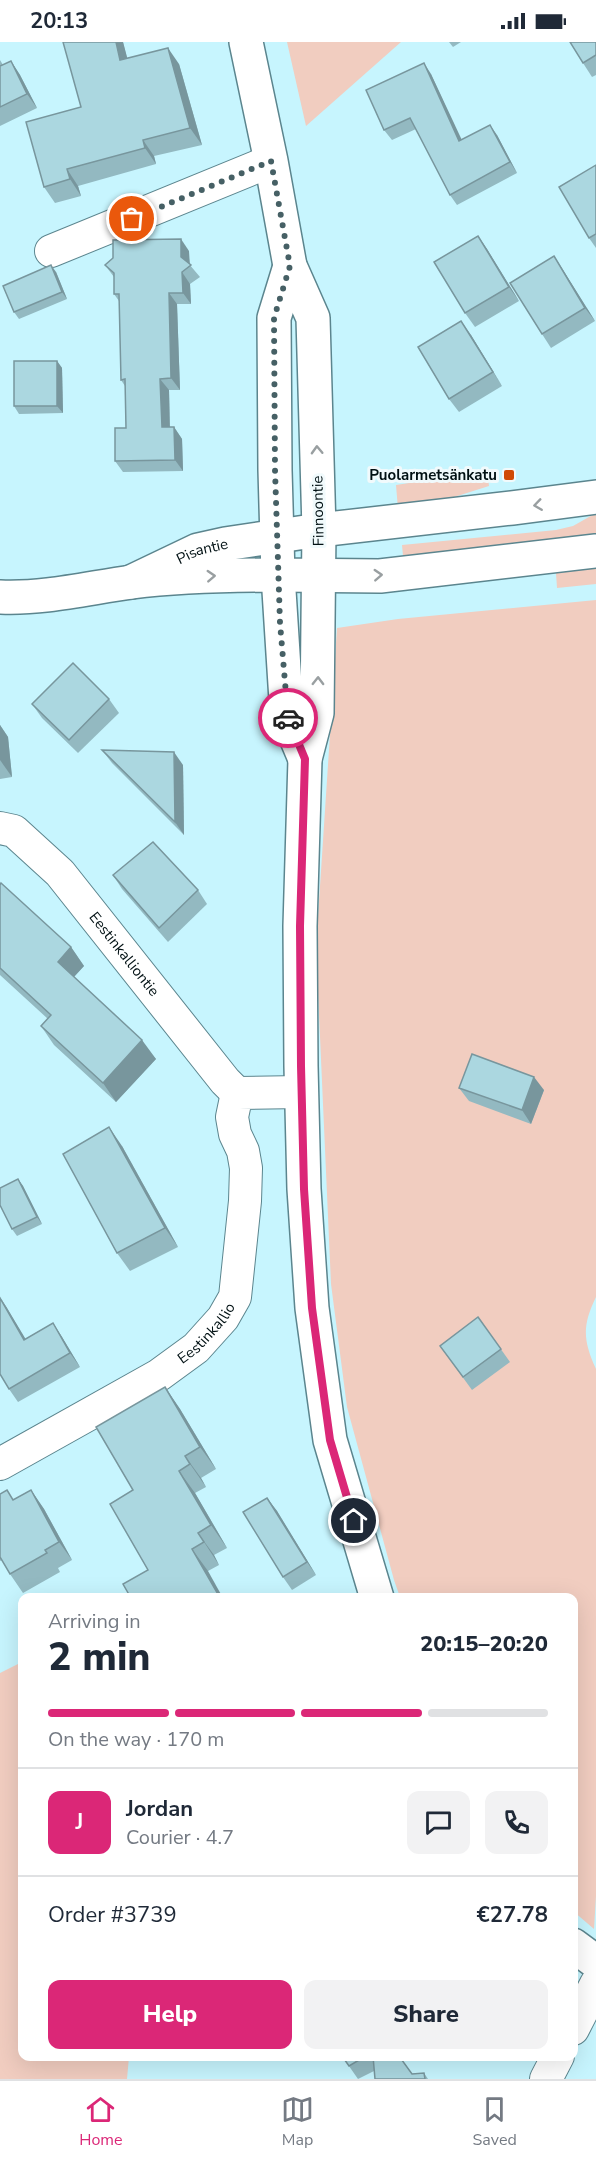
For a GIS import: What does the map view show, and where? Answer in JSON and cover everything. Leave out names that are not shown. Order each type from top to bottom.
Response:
[{"type":"street","name":"Finnoontie","points":[[246,42],[290,266],[313,318],[320,576],[318,713],[305,759],[300,926],[304,1189],[312,1308],[330,1440],[376,1593]]},
{"type":"street","points":[[51,251],[271,161]]},
{"type":"street","name":"Finnoontie","points":[[290,266],[274,318],[274,452],[280,623],[287,716],[305,759]]},
{"type":"street","points":[[277,537],[596,497]]},
{"type":"street","name":"Pisantie","points":[[132,582],[198,550],[277,537]]},
{"type":"street","points":[[278,575],[380,576],[596,551]]},
{"type":"street","name":"Pisantie","points":[[0,597],[18,598],[72,593],[132,582],[215,575],[278,575]]},
{"type":"street","name":"Eestinkalliontie","points":[[0,828],[14,831],[60,873],[225,1081],[237,1093]]},
{"type":"street","points":[[237,1093],[301,1092]]},
{"type":"street","name":"Eestinkallio","points":[[0,1464],[159,1375],[196,1348],[223,1318],[235,1297],[245,1201],[246,1168],[232,1117],[237,1093]]},
{"type":"street","points":[[578,1949],[596,1962]]},
{"type":"street","points":[[578,2019],[596,1984]]},
{"type":"street","points":[[546,2079],[555,2061]]},
{"type":"shaded area","points":[[287,42],[401,42],[306,126]]},
{"type":"shaded area","points":[[487,471],[489,486],[432,504],[398,509],[396,485]]},
{"type":"shaded area","points":[[596,513],[596,536],[403,556],[402,545],[556,530],[573,526]]},
{"type":"shaded area","points":[[596,568],[596,584],[557,588],[556,573]]},
{"type":"shaded area","points":[[596,600],[596,1297],[586,1325],[589,1350],[596,1369],[596,1896],[594,1929],[578,1915],[578,1593],[399,1593],[347,1407],[331,1284],[316,947],[337,628],[398,619]]},
{"type":"shaded area","points":[[18,1664],[18,2061],[129,2061],[127,2079],[0,2079],[0,1673]]},
{"type":"building","points":[[63,42],[116,42],[120,60],[168,48],[190,128],[143,140],[145,148],[67,169],[70,179],[44,187],[26,122],[81,107]]},
{"type":"building","points":[[570,42],[596,42],[596,55],[583,63]]},
{"type":"building","points":[[11,61],[27,94],[0,107],[0,66]]},
{"type":"building","points":[[424,63],[459,141],[490,125],[510,162],[450,195],[410,118],[384,130],[366,90]]},
{"type":"building","points":[[596,165],[596,234],[589,238],[559,187]]},
{"type":"building","points":[[478,236],[509,287],[465,313],[434,262]]},
{"type":"building","points":[[181,239],[181,257],[191,265],[182,272],[183,293],[169,293],[171,378],[160,379],[162,427],[174,427],[175,460],[115,461],[115,428],[126,428],[125,379],[121,380],[119,294],[114,294],[114,273],[105,265],[113,258],[113,240]]},
{"type":"building","points":[[554,256],[585,308],[542,334],[510,283]]},
{"type":"building","points":[[51,265],[62,292],[14,312],[3,286]]},
{"type":"building","points":[[461,321],[493,372],[449,399],[418,347]]},
{"type":"building","points":[[14,361],[57,361],[57,406],[14,406]]},
{"type":"building","points":[[73,663],[109,699],[69,740],[32,704]]},
{"type":"building","points":[[102,750],[174,752],[175,822]]},
{"type":"building","points":[[153,842],[198,890],[159,928],[113,875]]},
{"type":"building","points":[[1,883],[71,947],[58,962],[142,1040],[103,1083],[41,1026],[51,1015],[0,968]]},
{"type":"building","points":[[472,1054],[534,1077],[522,1110],[459,1088]]},
{"type":"building","points":[[109,1127],[165,1228],[117,1253],[63,1154]]},
{"type":"building","points":[[18,1179],[37,1217],[12,1229],[0,1205],[0,1188]]},
{"type":"building","points":[[0,1298],[24,1340],[53,1323],[70,1353],[9,1389],[0,1374]]},
{"type":"building","points":[[478,1317],[501,1349],[463,1377],[440,1346]]},
{"type":"building","points":[[165,1387],[200,1447],[185,1456],[190,1464],[179,1471],[211,1525],[198,1533],[204,1542],[192,1549],[217,1593],[128,1593],[123,1584],[148,1570],[110,1504],[133,1490],[96,1427]]},
{"type":"building","points":[[7,1490],[13,1500],[31,1490],[59,1542],[45,1550],[47,1553],[10,1574],[0,1557],[0,1494]]},
{"type":"building","points":[[267,1498],[307,1562],[283,1577],[243,1512]]},
{"type":"building","points":[[346,2061],[358,2061],[349,2066]]},
{"type":"building","points":[[373,2061],[403,2061],[412,2074],[424,2073],[425,2079],[375,2079]]},
{"type":"way so far","points":[[132,219],[271,161],[290,266],[274,318],[275,470],[280,623],[288,718]]},
{"type":"place","name":"Puolarmetsänkatu","points":[[509,475]]},
{"type":"route","points":[[288,718],[305,759],[300,926],[301,1066],[304,1189],[312,1308],[330,1440],[354,1521]]}]
